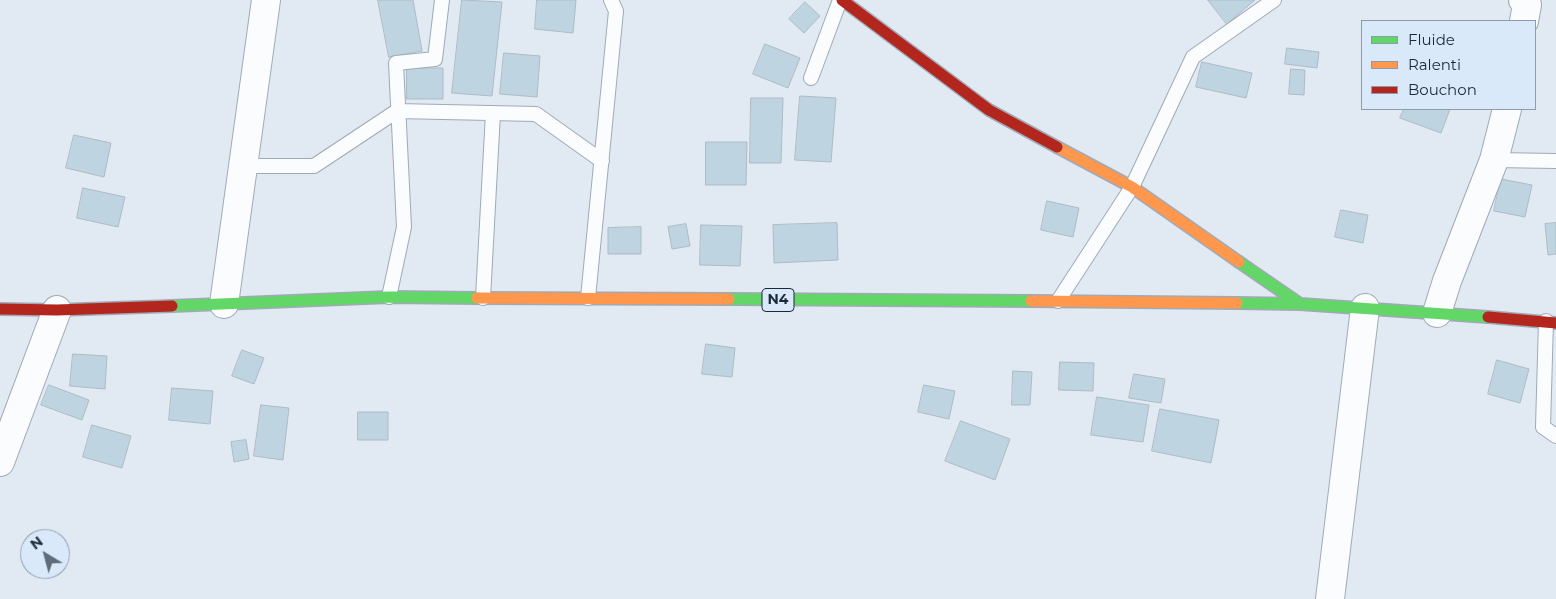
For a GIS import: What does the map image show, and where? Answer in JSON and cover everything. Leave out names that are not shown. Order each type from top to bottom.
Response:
[{"type":"main road","points":[[841,0],[988,110],[1132,187],[1300,304]]},
{"type":"main road","name":"N4","points":[[0,309],[56,310],[389,297],[1058,301],[1300,304],[1551,322]]},
{"type":"street","points":[[224,304],[266,0]]},
{"type":"street","points":[[1437,313],[1447,281],[1494,160],[1507,110]]},
{"type":"street","points":[[1330,599],[1365,308]]},
{"type":"street","points":[[0,462],[56,310]]},
{"type":"lane","points":[[389,297],[404,228],[396,63],[435,59],[442,0]]},
{"type":"lane","points":[[588,298],[616,11],[611,0]]},
{"type":"lane","points":[[811,78],[841,0]]},
{"type":"lane","points":[[1058,301],[1132,187],[1192,57],[1274,0]]},
{"type":"lane","points":[[243,166],[314,166],[398,110],[536,114],[602,161]]},
{"type":"lane","points":[[483,298],[493,113]]},
{"type":"lane","points":[[1494,160],[1556,162]]},
{"type":"lane","points":[[1551,322],[1543,427],[1556,436]]},
{"type":"building","points":[[378,0],[413,0],[422,51],[389,57]]},
{"type":"building","points":[[462,0],[502,2],[492,96],[452,93]]},
{"type":"building","points":[[537,0],[576,0],[573,33],[535,29]]},
{"type":"building","points":[[1208,0],[1255,0],[1227,24]]},
{"type":"building","points":[[805,2],[820,16],[804,33],[789,19]]},
{"type":"building","points":[[765,44],[800,58],[788,88],[753,74]]},
{"type":"building","points":[[1287,48],[1319,52],[1317,68],[1285,64]]},
{"type":"building","points":[[504,53],[540,56],[537,97],[500,94]]},
{"type":"building","points":[[1202,62],[1252,73],[1246,98],[1196,87]]},
{"type":"building","points":[[407,68],[443,68],[443,99],[407,99]]},
{"type":"building","points":[[1291,69],[1305,70],[1304,95],[1289,94]]},
{"type":"building","points":[[800,96],[836,98],[831,162],[795,160]]},
{"type":"building","points":[[751,98],[783,98],[781,163],[750,163]]},
{"type":"building","points":[[1404,110],[1450,110],[1441,133],[1400,118]]},
{"type":"building","points":[[74,135],[111,143],[104,177],[66,168]]},
{"type":"building","points":[[706,142],[747,142],[746,185],[706,185]]},
{"type":"building","points":[[1501,179],[1532,185],[1525,217],[1494,211]]},
{"type":"building","points":[[83,188],[125,197],[118,227],[77,218]]},
{"type":"building","points":[[1047,201],[1079,208],[1073,237],[1041,230]]},
{"type":"building","points":[[1341,210],[1368,215],[1363,243],[1335,237]]},
{"type":"building","points":[[837,223],[838,260],[774,263],[773,225]]},
{"type":"building","points":[[1556,223],[1556,254],[1548,255],[1545,224]]},
{"type":"building","points":[[686,224],[690,246],[672,249],[668,227]]},
{"type":"building","points":[[701,225],[742,226],[740,266],[700,265]]},
{"type":"building","points":[[641,227],[641,254],[608,254],[608,228]]},
{"type":"building","points":[[706,344],[735,348],[732,377],[702,374]]},
{"type":"building","points":[[242,350],[264,358],[254,384],[232,376]]},
{"type":"building","points":[[73,354],[107,356],[105,389],[70,386]]},
{"type":"building","points":[[1497,360],[1529,369],[1520,403],[1488,394]]},
{"type":"building","points":[[1060,362],[1094,363],[1093,391],[1059,390]]},
{"type":"building","points":[[1013,371],[1032,372],[1030,405],[1012,405]]},
{"type":"building","points":[[1134,374],[1165,379],[1161,403],[1129,398]]},
{"type":"building","points":[[49,385],[89,400],[82,420],[41,405]]},
{"type":"building","points":[[924,385],[955,391],[949,419],[918,412]]},
{"type":"building","points":[[172,388],[213,391],[210,424],[169,420]]},
{"type":"building","points":[[1097,397],[1149,405],[1143,442],[1091,435]]},
{"type":"building","points":[[261,405],[289,408],[283,460],[254,456]]},
{"type":"building","points":[[1160,409],[1219,420],[1211,463],[1152,451]]},
{"type":"building","points":[[358,412],[388,412],[388,440],[358,440]]},
{"type":"building","points":[[961,421],[1010,439],[995,480],[945,461]]},
{"type":"building","points":[[92,425],[131,436],[122,468],[83,457]]},
{"type":"building","points":[[246,440],[249,459],[234,462],[231,442]]},
{"type":"traffic: fast","points":[[1239,262],[1300,304]]},
{"type":"traffic: fast","points":[[172,306],[389,297],[477,298]]},
{"type":"traffic: fast","points":[[729,299],[1031,301]]},
{"type":"traffic: fast","points":[[1237,303],[1300,304],[1488,317]]},
{"type":"traffic: slow","points":[[1057,147],[1132,187],[1239,262]]},
{"type":"traffic: slow","points":[[477,298],[729,299]]},
{"type":"traffic: slow","points":[[1031,301],[1237,303]]},
{"type":"traffic: jam","points":[[842,0],[989,110],[1057,147]]},
{"type":"traffic: jam","points":[[0,309],[57,310],[172,306]]},
{"type":"traffic: jam","points":[[1488,317],[1556,323]]}]
